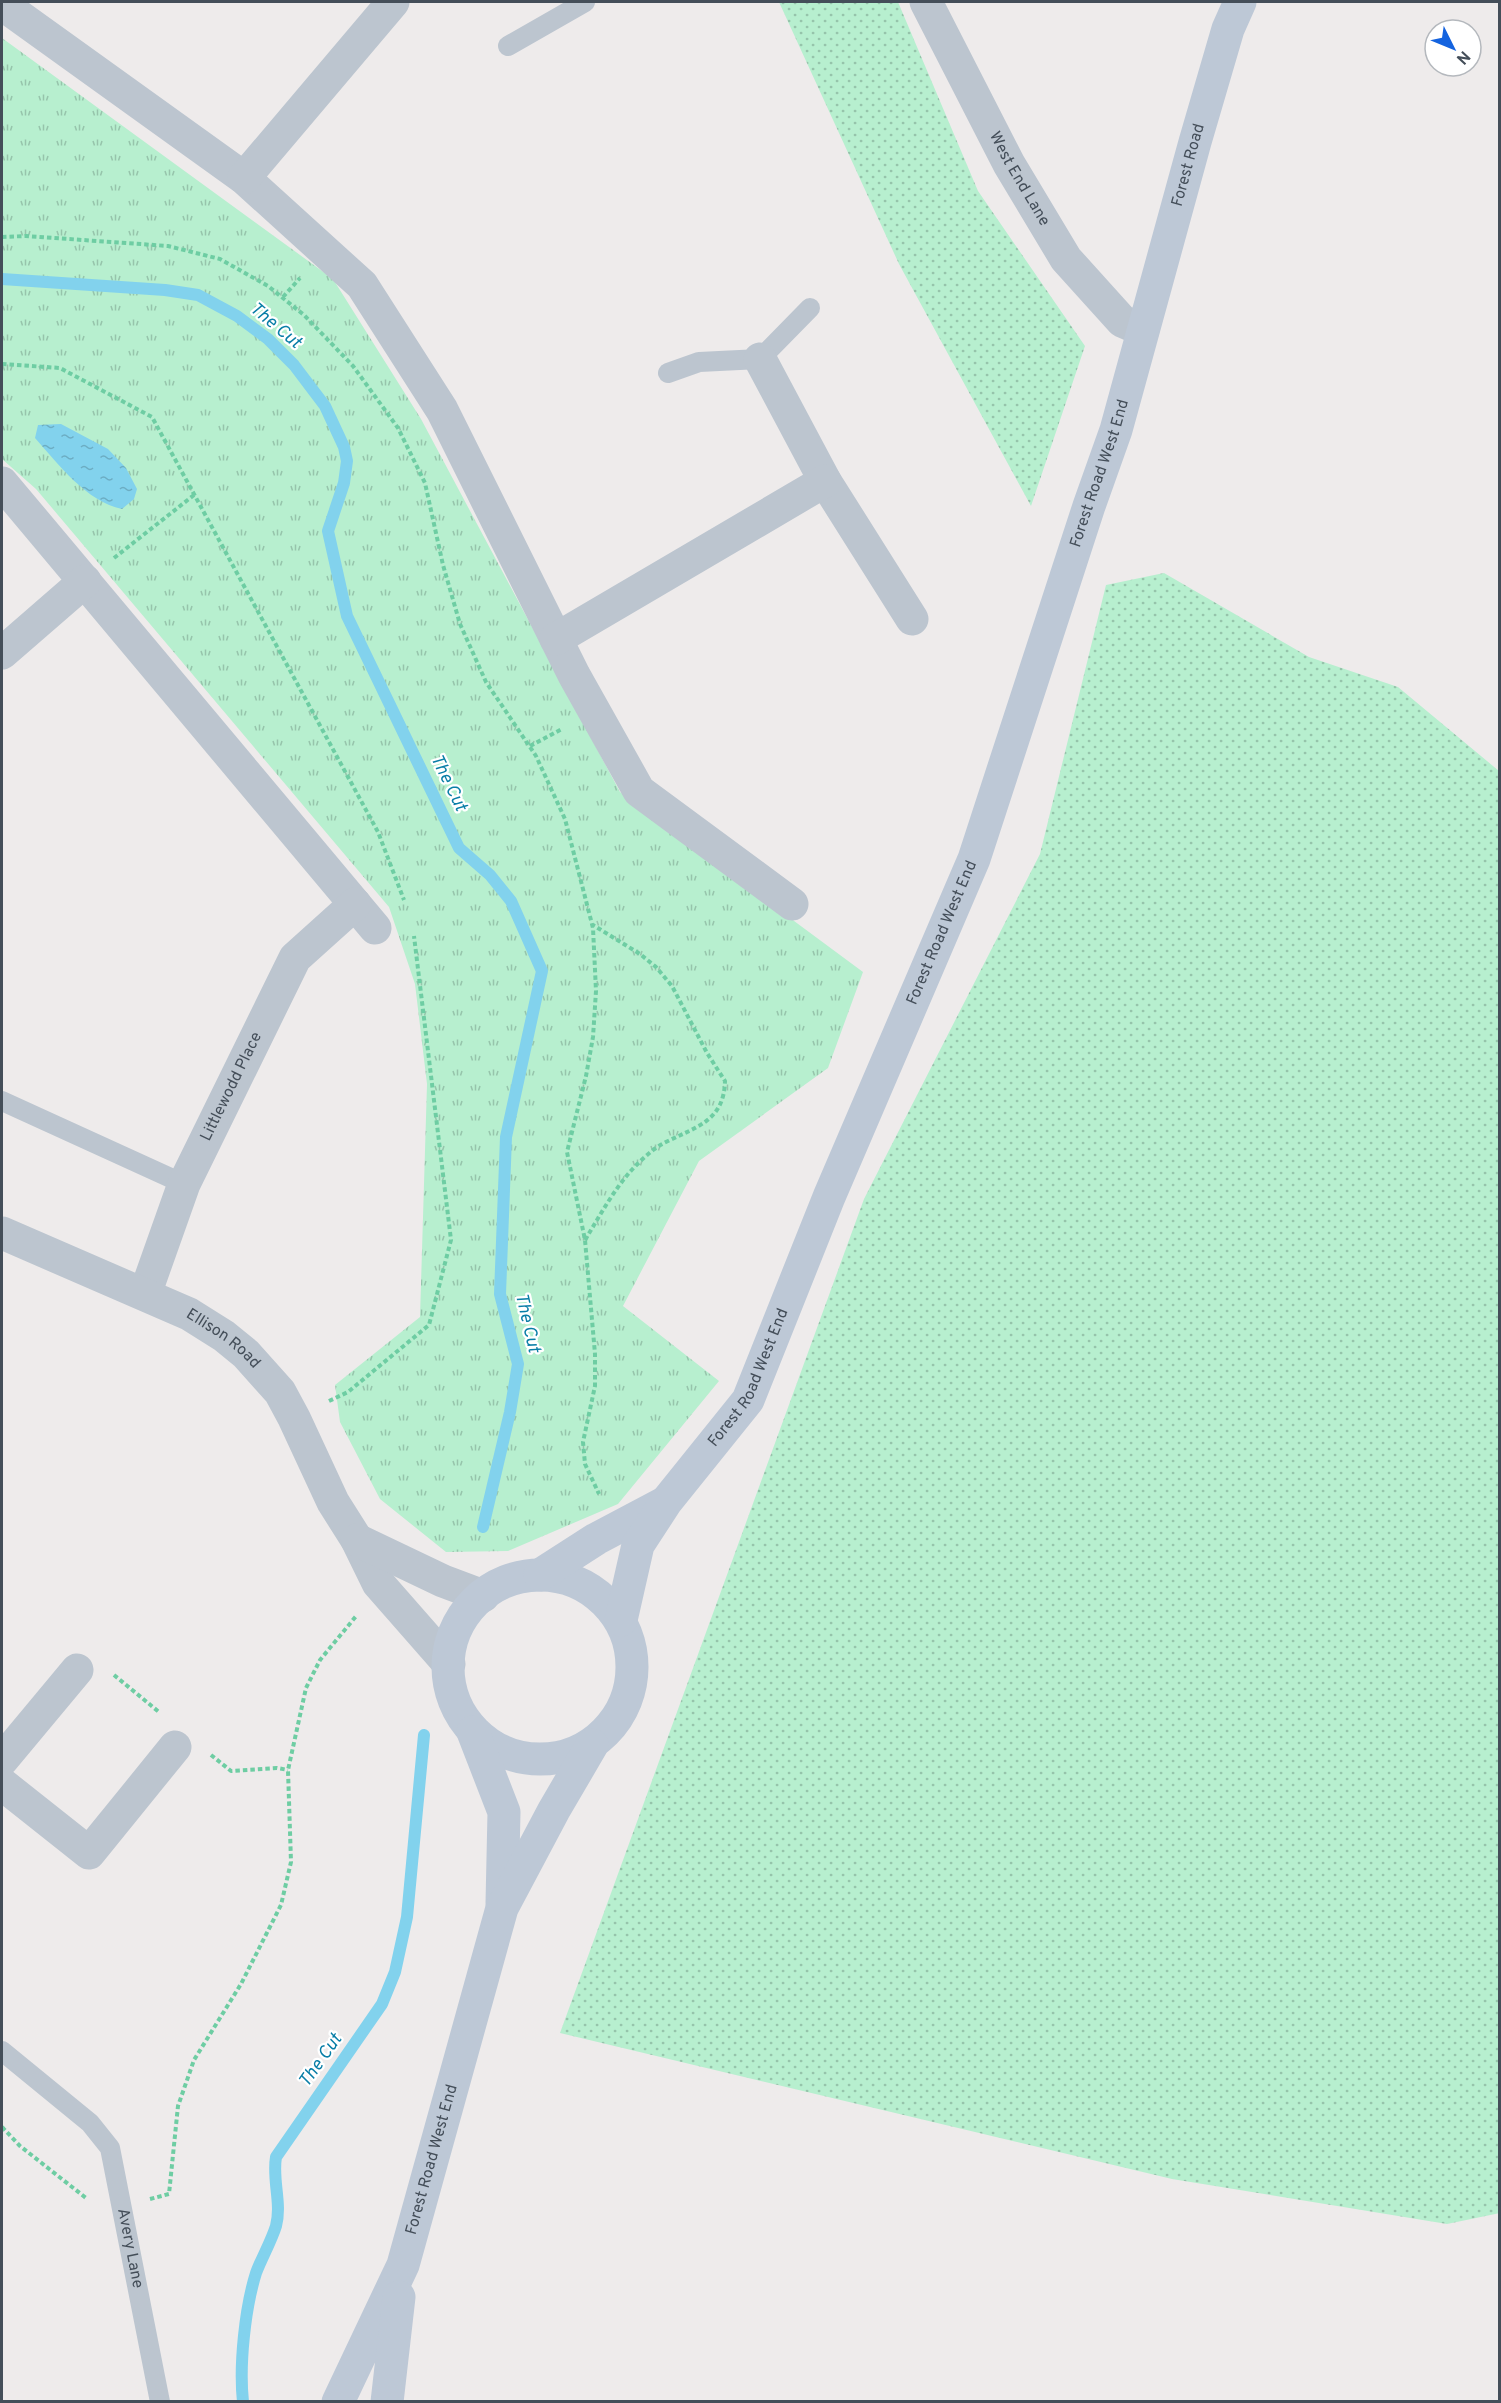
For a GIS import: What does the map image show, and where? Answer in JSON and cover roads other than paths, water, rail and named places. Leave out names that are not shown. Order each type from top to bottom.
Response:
[{"type":"main road","name":"Forest Road","points":[[1143,330],[1221,51],[1240,2]]},
{"type":"main road","name":"Forest Road West End","points":[[621,1620],[638,1545],[666,1502],[748,1400],[829,1197],[974,859],[1116,429],[1143,330]]},
{"type":"main road","name":"Forest Road West End","points":[[540,1575],[596,1539],[666,1502]]},
{"type":"main road","points":[[526,1575],[558,1575],[600,1595],[621,1620],[632,1650],[633,1682],[622,1713],[592,1745],[563,1758],[530,1760],[499,1751],[473,1732],[458,1712],[448,1681],[448,1649],[460,1619],[483,1596],[495,1585],[526,1575]]},
{"type":"main road","name":"Forest Road West End","points":[[473,1732],[504,1812],[502,1908]]},
{"type":"main road","name":"Forest Road West End","points":[[338,2402],[403,2265],[502,1908],[554,1810],[592,1745]]},
{"type":"main road","points":[[387,2402],[403,2265]]},
{"type":"street","points":[[244,178],[393,2]]},
{"type":"street","name":"West End Lane","points":[[926,2],[1009,164],[1066,259],[1122,321],[1143,330]]},
{"type":"street","points":[[2,4],[244,178],[362,285],[442,410],[574,675],[639,791],[792,904]]},
{"type":"street","points":[[760,359],[825,481],[912,619]]},
{"type":"street","points":[[556,639],[825,481]]},
{"type":"street","points":[[2,483],[85,581],[2,654]]},
{"type":"street","name":"Littlewodd Place","points":[[85,581],[365,916],[295,958],[184,1184],[145,1294]]},
{"type":"street","name":"Ellison Road","points":[[2,1233],[189,1314],[224,1336],[260,1368],[280,1392],[333,1503],[357,1540],[378,1583],[449,1664]]},
{"type":"street","points":[[357,1540],[443,1581],[483,1596]]},
{"type":"street","points":[[2,1761],[77,1670]]},
{"type":"street","points":[[2,1784],[89,1853],[175,1747]]},
{"type":"lane","points":[[508,46],[585,2]]},
{"type":"lane","points":[[668,373],[699,362],[760,359],[810,308]]},
{"type":"lane","points":[[2,1101],[184,1184]]},
{"type":"lane","name":"Avery Lane","points":[[2,2051],[90,2123],[110,2148],[160,2402]]},
{"type":"water","points":[[61,424],[108,449],[126,468],[137,489],[134,499],[122,509],[109,505],[85,490],[63,470],[35,438],[38,425]]},
{"type":"waterway","name":"The Cut","points":[[2,279],[165,290],[198,295],[237,316],[268,339],[294,365],[325,406],[344,447],[347,461],[344,483],[328,531],[347,616],[459,848],[490,875],[511,901],[542,971],[506,1137],[500,1294],[518,1364],[510,1412],[483,1527]]},
{"type":"waterway","name":"The Cut","points":[[243,2402],[242,2354],[249,2303],[256,2273],[278,2217],[276,2157],[382,2004],[395,1972],[407,1917],[424,1735]]}]
